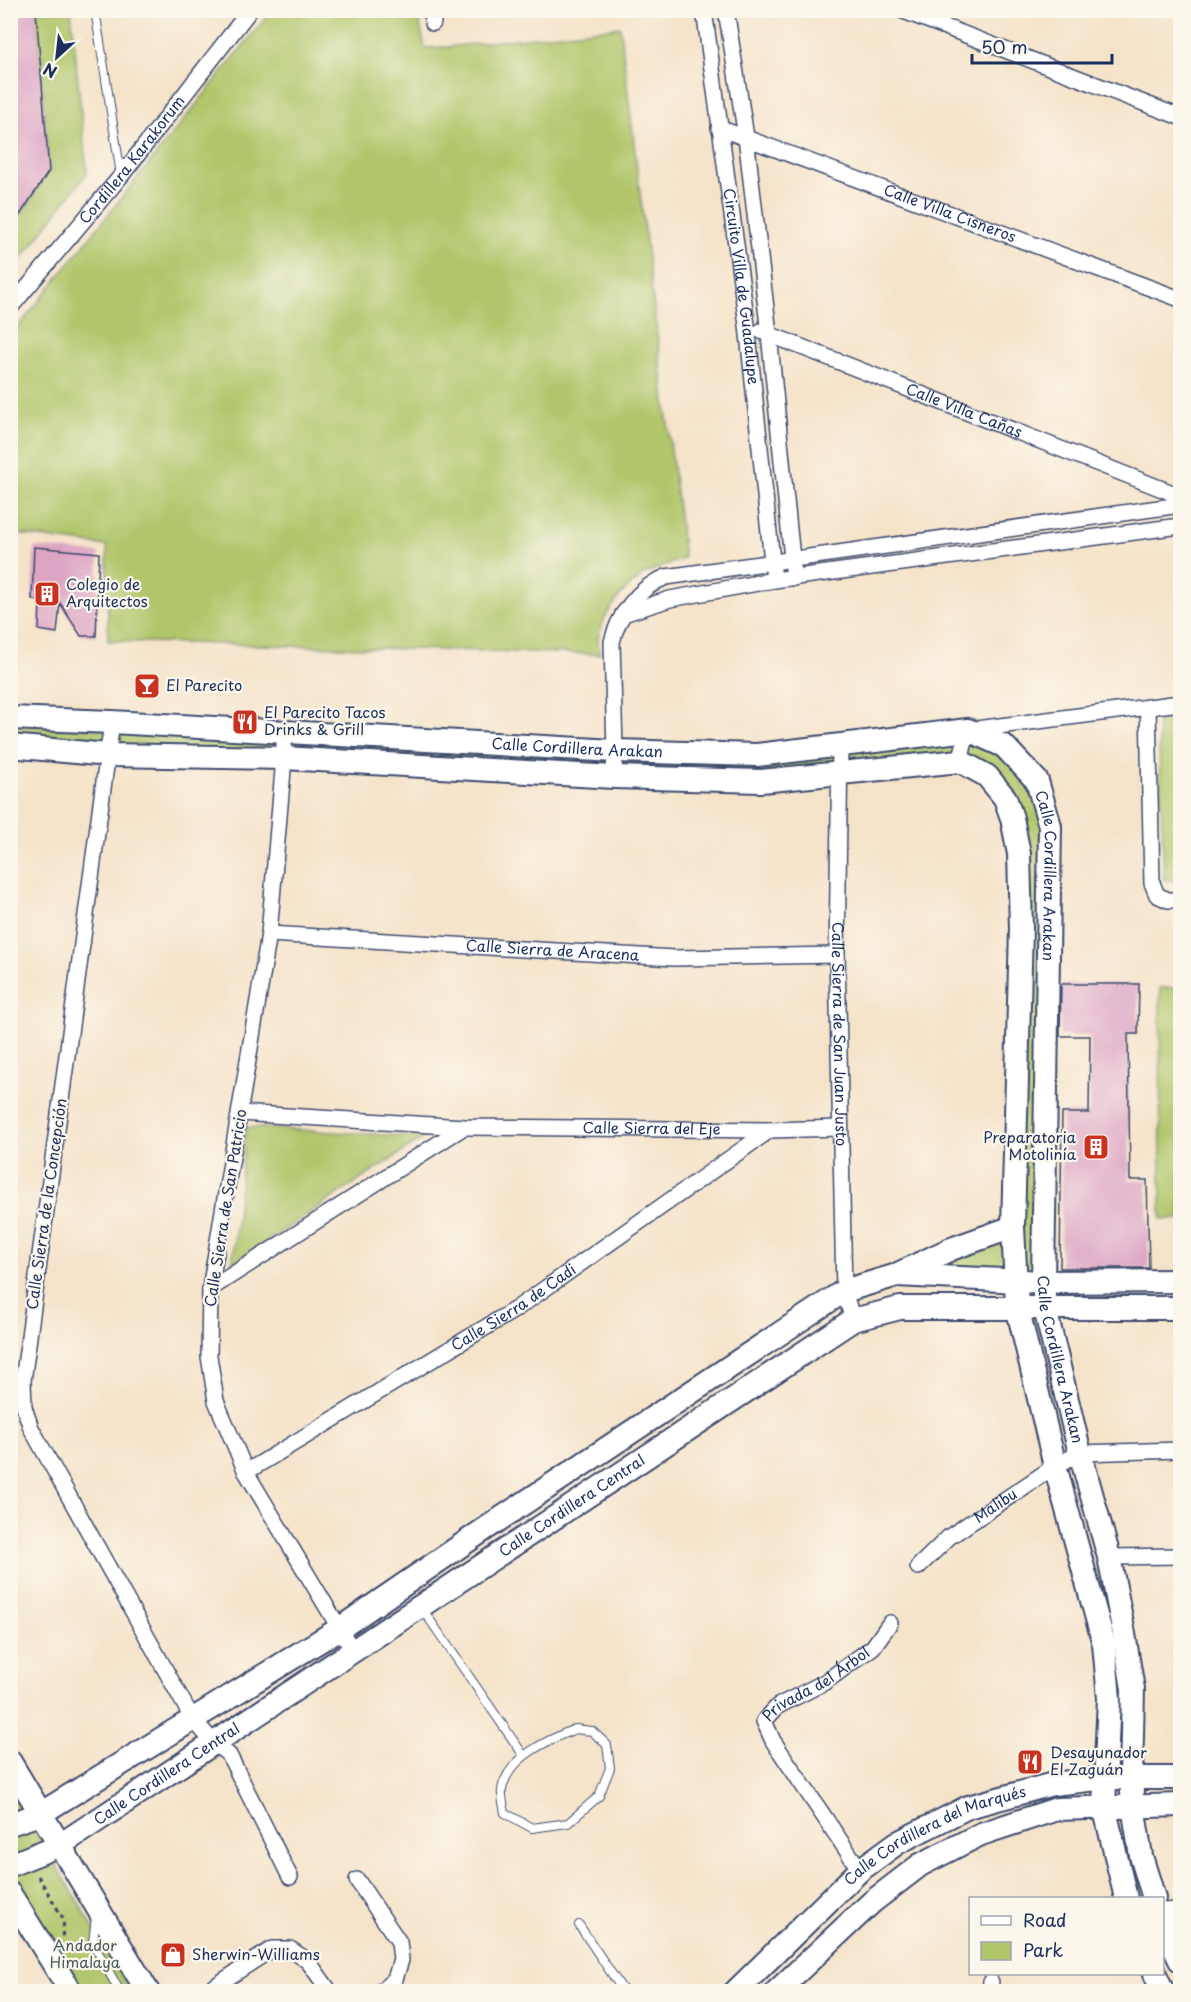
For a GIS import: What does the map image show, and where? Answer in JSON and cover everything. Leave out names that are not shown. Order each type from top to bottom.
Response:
[{"type":"street","name":"Cordillera Karakorum","points":[[10,308],[121,176],[250,10]]},
{"type":"street","name":"Circuito Villa de Guadalupe","points":[[704,10],[747,325],[774,580]]},
{"type":"street","name":"Circuito Villa de Guadalupe","points":[[726,10],[746,138],[794,578]]},
{"type":"street","points":[[901,10],[1180,117]]},
{"type":"street","name":"Calle Villa Cisneros","points":[[719,128],[1180,299]]},
{"type":"street","name":"Calle Villa Cañas","points":[[747,325],[1180,496]]},
{"type":"street","points":[[614,777],[612,642],[623,614],[645,589],[666,578],[1180,505]]},
{"type":"street","points":[[623,614],[670,599],[774,580],[1180,526]]},
{"type":"street","points":[[960,761],[968,730],[1180,703]]},
{"type":"street","points":[[1148,707],[1152,883],[1157,895],[1168,900],[1180,900]]},
{"type":"street","name":"Calle Cordillera Arakan","points":[[10,718],[615,751],[757,755],[968,730],[1004,746],[1037,782],[1050,826],[1043,1282],[1045,1309],[1080,1453],[1109,1557],[1133,1689],[1132,1806],[1141,1856],[1153,1897]]},
{"type":"street","name":"Calle Sierra de la Concepción","points":[[112,722],[23,1381],[24,1407],[31,1428],[192,1718],[213,1742],[230,1755],[290,1877]]},
{"type":"street","name":"Calle Sierra de San Patricio","points":[[284,732],[284,758],[268,934],[210,1289],[209,1356],[216,1401],[246,1472],[353,1651]]},
{"type":"street","name":"Calle Cordillera Arakan","points":[[10,746],[108,755],[284,758],[614,777],[761,781],[960,761],[987,776],[1005,798],[1019,854],[1020,929],[1013,1227],[1017,1306],[1055,1466],[1104,1644],[1109,1698],[1104,1806],[1126,1897]]},
{"type":"street","name":"Calle Sierra de San Juan Justo","points":[[840,746],[837,955],[840,1128],[844,1291],[853,1320]]},
{"type":"street","name":"Calle Sierra de Aracena","points":[[268,934],[674,958],[837,955]]},
{"type":"street","name":"Calle Sierra del Eje","points":[[240,1113],[464,1127],[770,1130],[840,1128]]},
{"type":"street","points":[[210,1289],[464,1127]]},
{"type":"street","name":"Calle Sierra de Cadi","points":[[246,1472],[516,1309],[770,1130]]},
{"type":"street","points":[[897,1275],[951,1249],[1013,1227]]},
{"type":"street","name":"Calle Cordillera Central","points":[[10,1824],[40,1814],[339,1629],[485,1529],[844,1291],[897,1275],[1043,1282],[1180,1281]]},
{"type":"street","name":"Calle Cordillera Central","points":[[19,1862],[60,1845],[853,1320],[900,1308],[1017,1306],[1045,1309],[1180,1308]]},
{"type":"street","points":[[1080,1453],[1180,1450]]},
{"type":"street","name":"Malibu","points":[[918,1567],[949,1537],[1055,1466],[1080,1453]]},
{"type":"street","points":[[485,1529],[500,1553]]},
{"type":"street","points":[[1109,1557],[1180,1556]]},
{"type":"street","name":"Privada del Árbol","points":[[860,1870],[774,1741],[764,1721],[778,1706],[825,1682],[873,1647],[890,1623]]},
{"type":"street","points":[[10,1762],[148,1992]]},
{"type":"street","name":"Calle Cordillera del Marqués","points":[[738,1991],[860,1870],[897,1843],[968,1807],[1053,1784],[1106,1778],[1180,1778]]},
{"type":"street","name":"Calle Cordillera del Marqués","points":[[776,1992],[872,1902],[920,1864],[981,1834],[1057,1809],[1180,1805]]},
{"type":"street","points":[[357,1880],[399,1942],[401,1960],[395,1978],[380,1992]]},
{"type":"street","points":[[10,1894],[71,1992]]},
{"type":"street","points":[[1164,1911],[1180,1910]]},
{"type":"street","points":[[1164,1926],[1180,1960]]},
{"type":"street","points":[[206,1992],[272,1949],[290,1949],[308,1961],[330,1992]]},
{"type":"street","points":[[1155,1975],[1163,1992]]},
{"type":"lane","points":[[95,10],[121,176]]},
{"type":"lane","points":[[421,1606],[524,1756]]},
{"type":"lane","points":[[575,1730],[592,1731],[607,1745],[610,1768],[599,1796],[568,1823],[532,1828],[505,1814],[501,1792],[507,1774],[524,1756],[557,1737],[575,1730]]},
{"type":"lane","points":[[97,1906],[93,1943],[120,1992]]},
{"type":"lane","points":[[579,1925],[624,1992]]},
{"type":"path","points":[[19,1862],[64,1920],[62,1943]]},
{"type":"green space","points":[[36,11],[71,11],[87,173],[11,272],[11,230],[49,171]]},
{"type":"green space","points":[[271,11],[417,11],[425,48],[620,27],[684,558],[644,574],[621,594],[605,617],[598,637],[599,654],[108,641],[107,546],[11,533],[11,336]]},
{"type":"green space","points":[[1180,717],[1180,880],[1164,880],[1158,718]]},
{"type":"green space","points":[[10,725],[617,754],[969,733],[1035,784],[1048,828],[1036,1276],[1019,1276],[1023,860],[984,770],[753,779],[11,743]]},
{"type":"green space","points":[[1160,988],[1180,988],[1180,1219],[1161,1219]]},
{"type":"green space","points":[[246,1127],[425,1137],[232,1264]]},
{"type":"green space","points":[[1013,1227],[1015,1281],[897,1275]]},
{"type":"green space","name":"Andador Himalaya","points":[[10,1787],[131,1991],[82,1991],[11,1869]]},
{"type":"building","points":[[10,10],[36,10],[49,171],[10,230]]},
{"type":"building","name":"Colegio de Arquitectos","points":[[34,547],[99,553],[96,636],[81,636],[60,603],[57,633],[39,630],[40,601],[32,599]]},
{"type":"building","name":"Preparatoria Motolinía","points":[[1061,984],[1139,984],[1138,1034],[1128,1034],[1130,1180],[1147,1180],[1149,1268],[1060,1268],[1062,1113],[1089,1113],[1090,1036],[1060,1036]]},
{"type":"place","name":"Colegio de Arquitectos","points":[[47,594]]},
{"type":"place","name":"El Parecito","points":[[147,686]]},
{"type":"place","name":"El Parecito Tacos Drinks & Grill","points":[[245,722]]},
{"type":"place","name":"Preparatoria Motolinía","points":[[1096,1147]]},
{"type":"place","name":"Desayunador El Zaguán","points":[[1030,1762]]},
{"type":"place","name":"Sherwin-Williams","points":[[173,1955]]}]
